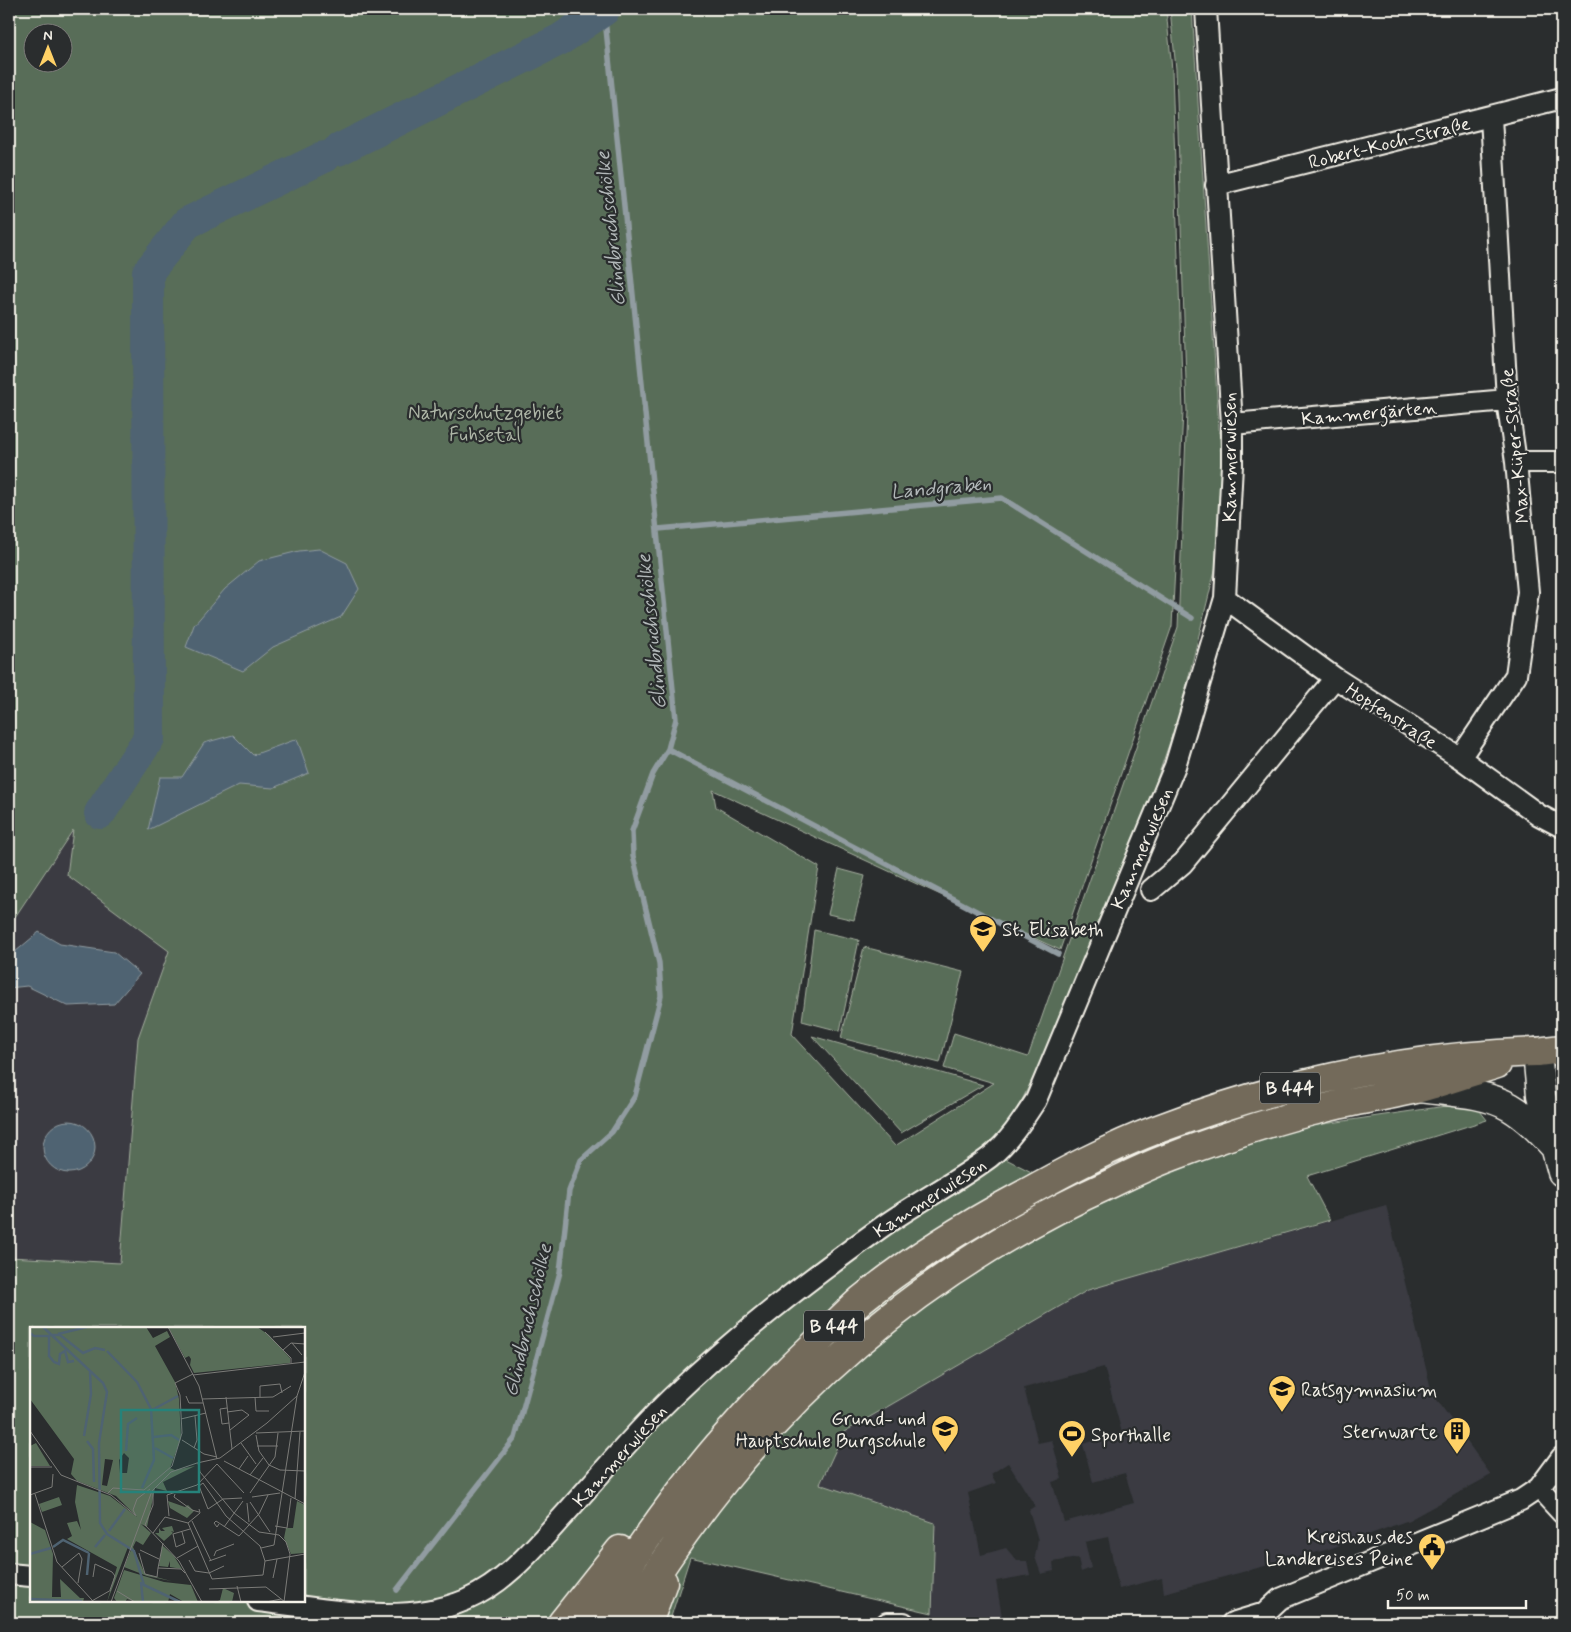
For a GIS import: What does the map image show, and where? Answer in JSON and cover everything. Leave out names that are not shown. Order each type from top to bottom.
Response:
[{"type":"highway","name":"B 444","points":[[624,1623],[678,1542],[719,1486],[766,1431],[869,1332],[920,1292],[997,1242],[1069,1202],[1168,1158],[1256,1127],[1323,1108],[1419,1088],[1550,1051]]},
{"type":"highway","name":"B 444","points":[[593,1623],[655,1526],[694,1474],[745,1413],[863,1299],[955,1232],[1056,1176],[1156,1130],[1327,1077],[1408,1062],[1449,1057],[1550,1051]]},
{"type":"highway","points":[[562,1623],[629,1538],[655,1526]]},
{"type":"highway","points":[[648,1623],[678,1542]]},
{"type":"street","name":"Kammerwiesen","points":[[267,1602],[386,1615],[424,1612],[465,1600],[504,1578],[539,1544],[670,1399],[762,1318],[906,1210],[991,1156],[1021,1124],[1036,1100],[1175,766],[1225,598],[1232,465],[1232,424],[1206,9]]},
{"type":"street","name":"Robert-Koch-Straße","points":[[1216,186],[1562,98]]},
{"type":"street","name":"Max-Küper-Straße","points":[[1460,758],[1516,674],[1528,592],[1516,462],[1507,400],[1491,117]]},
{"type":"street","name":"Kammergärten","points":[[1232,424],[1507,400]]},
{"type":"street","points":[[1516,462],[1562,462]]},
{"type":"street","name":"Hopfenstraße","points":[[1225,598],[1336,678],[1460,758],[1539,815],[1562,826]]},
{"type":"street","name":"Kammerwiesen","points":[[1151,890],[1183,864],[1336,678]]},
{"type":"street","points":[[1550,1051],[1542,1095],[1560,1158]]},
{"type":"street","points":[[1419,1088],[1486,1097],[1510,1107],[1534,1125],[1560,1158]]},
{"type":"street","points":[[1232,1623],[1265,1613],[1280,1599],[1443,1530],[1478,1520],[1521,1500],[1539,1488],[1562,1457]]},
{"type":"street","points":[[1539,1488],[1561,1511]]},
{"type":"street","points":[[9,1574],[30,1576]]},
{"type":"street","points":[[887,1623],[904,1623]]},
{"type":"shaded area","points":[[73,829],[68,875],[169,951],[138,1038],[120,1263],[9,1257],[9,926]]},
{"type":"shaded area","name":"Ratsgymnasium","points":[[1386,1205],[1432,1393],[1491,1475],[1409,1520],[1329,1549],[1164,1593],[1162,1578],[1119,1589],[1108,1537],[1085,1542],[1091,1568],[1081,1572],[1078,1558],[1053,1562],[1054,1571],[1041,1574],[1035,1557],[1038,1540],[1029,1510],[1035,1506],[1008,1463],[991,1474],[996,1483],[968,1493],[981,1555],[1006,1548],[1017,1561],[1027,1561],[1030,1575],[996,1581],[1003,1623],[937,1623],[932,1613],[935,1523],[820,1484],[844,1432],[1088,1290]],"holes":[[[1104,1367],[1122,1433],[1083,1444],[1093,1482],[1125,1473],[1134,1503],[1064,1522],[1052,1482],[1062,1479],[1052,1440],[1038,1443],[1024,1388]]]},
{"type":"green space","name":"Naturschutzgebiet Fuhsetal","points":[[9,9],[1166,9],[1172,70],[1183,412],[1172,626],[1060,950],[713,790],[716,807],[819,867],[792,1034],[895,1146],[994,1083],[944,1068],[954,1033],[1028,1057],[1178,627],[1187,412],[1176,69],[1170,9],[1192,9],[1222,475],[1216,566],[1179,716],[1128,862],[1060,1024],[1011,1122],[990,1151],[1087,1200],[1256,1134],[1473,1102],[1487,1120],[1307,1176],[1330,1220],[1088,1290],[844,1432],[820,1484],[935,1523],[932,1613],[690,1557],[669,1623],[9,1623],[9,1257],[120,1263],[138,1038],[169,951],[67,875],[73,830],[9,926]]},
{"type":"green space","points":[[839,869],[865,876],[854,920],[828,914]]},
{"type":"green space","points":[[814,930],[859,940],[840,1031],[802,1021]]},
{"type":"green space","points":[[864,947],[963,972],[940,1063],[841,1038]]},
{"type":"green space","points":[[812,1036],[983,1085],[901,1133]]},
{"type":"water","points":[[319,549],[347,563],[359,589],[341,617],[273,647],[243,671],[186,647],[194,625],[225,589],[259,561],[299,551]]},
{"type":"water","points":[[233,735],[253,755],[297,739],[309,773],[273,788],[239,785],[148,830],[160,777],[182,777],[204,743]]},
{"type":"water","points":[[39,932],[60,944],[114,952],[140,974],[114,1004],[68,1006],[27,986],[9,988],[9,957]]},
{"type":"water","points":[[69,1121],[83,1125],[91,1133],[95,1147],[91,1161],[83,1169],[69,1173],[55,1169],[47,1161],[43,1147],[47,1133],[55,1125]]},
{"type":"waterway","name":"Glindbruchschölke","points":[[397,1590],[515,1438],[560,1272],[569,1191],[581,1160],[612,1132],[635,1096],[661,996],[659,963],[633,856],[632,831],[653,774],[668,749],[676,719],[604,9]]},
{"type":"waterway","points":[[338,150],[561,39],[604,10]]},
{"type":"waterway","points":[[100,813],[149,738],[148,272],[187,223],[324,157]]},
{"type":"waterway","name":"Landgraben","points":[[658,529],[1002,498],[1192,618]]},
{"type":"waterway","points":[[668,749],[1058,954]]},
{"type":"place","name":"St. Elisabeth","points":[[983,953]]},
{"type":"place","name":"Ratsgymnasium","points":[[1282,1413]]},
{"type":"place","name":"Grund- und Hauptschule Burgschule","points":[[945,1453]]},
{"type":"place","name":"Sternwarte","points":[[1457,1455]]},
{"type":"place","name":"Sporthalle","points":[[1072,1458]]},
{"type":"place","name":"Kreishaus des Landkreises Peine","points":[[1432,1571]]}]
